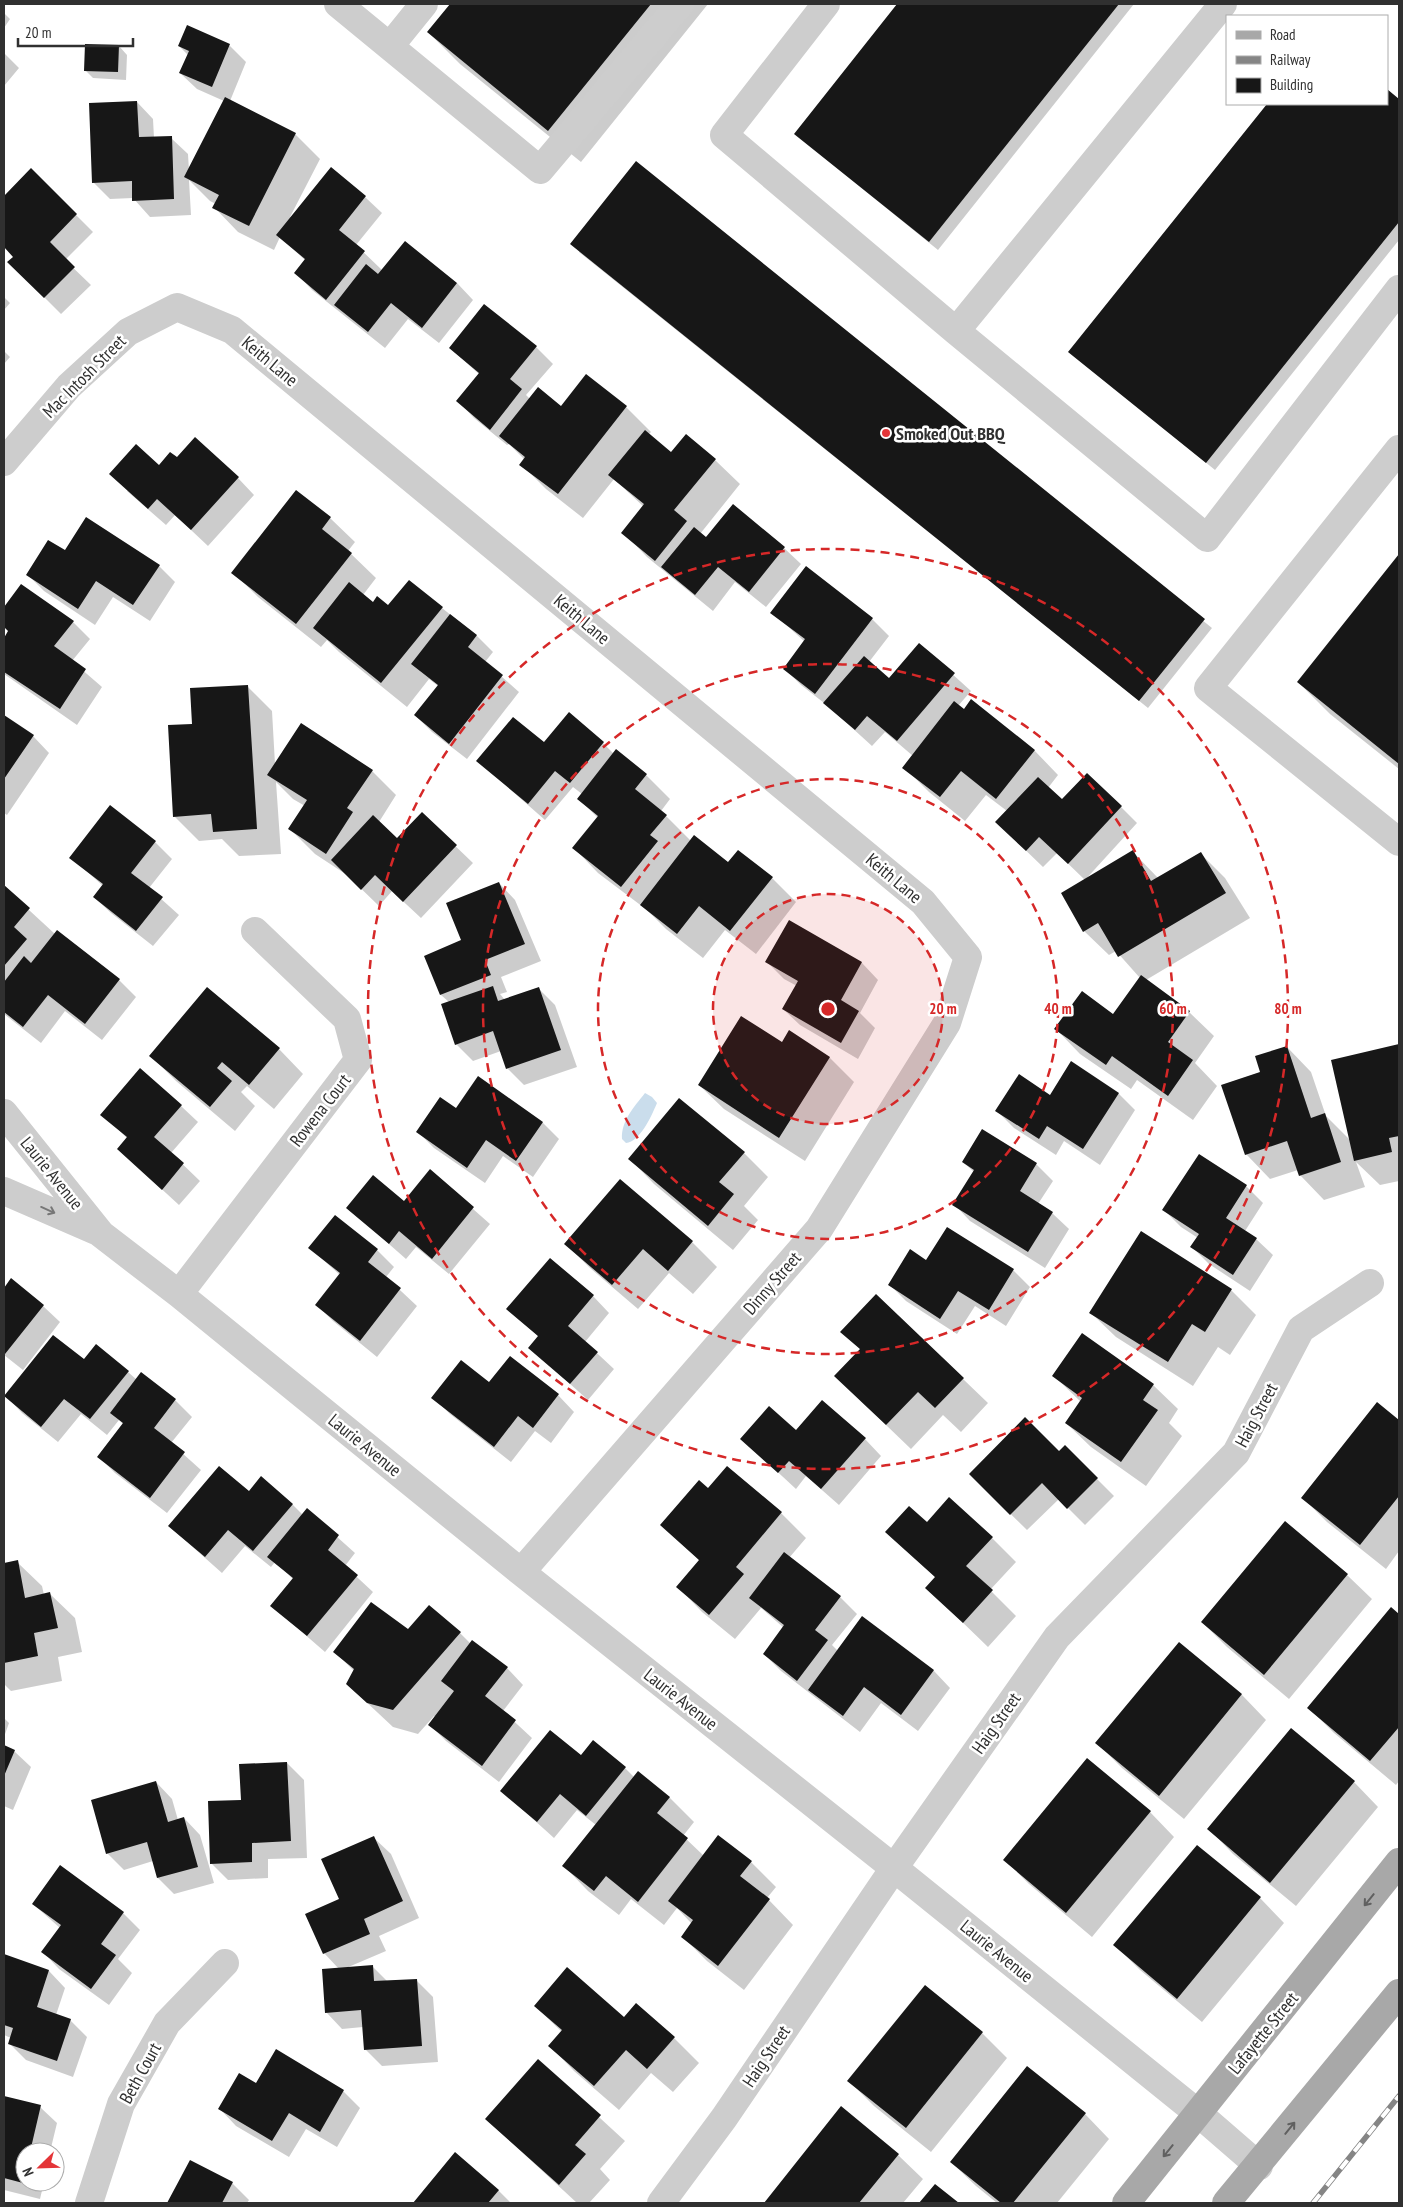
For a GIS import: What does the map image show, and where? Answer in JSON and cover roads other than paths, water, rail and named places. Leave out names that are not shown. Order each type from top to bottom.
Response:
[{"type":"main road","name":"Lafayette Street","points":[[1126,2203],[1399,1862]]},
{"type":"main road","points":[[1226,2203],[1259,2166],[1399,1993]]},
{"type":"street","points":[[338,4],[540,170],[680,4]]},
{"type":"street","points":[[390,46],[424,4]]},
{"type":"street","points":[[826,4],[724,135],[956,331],[1207,538],[1399,288]]},
{"type":"street","points":[[956,331],[1223,4]]},
{"type":"street","name":"Mac Intosh Street","points":[[4,462],[69,386],[128,332],[177,307]]},
{"type":"street","name":"Keith Lane","points":[[177,307],[232,330],[924,902],[968,957]]},
{"type":"street","points":[[1399,449],[1208,688],[1399,842]]},
{"type":"street","name":"Rowena Court","points":[[179,1294],[358,1060],[348,1019],[255,931]]},
{"type":"street","name":"Dinny Street","points":[[521,1572],[819,1229],[947,1023],[968,957]]},
{"type":"street","name":"Laurie Avenue","points":[[4,1113],[101,1234]]},
{"type":"street","name":"Laurie Avenue","points":[[4,1191],[101,1234],[179,1294],[521,1572],[894,1868],[1199,2114],[1259,2166]]},
{"type":"street","name":"Haig Street","points":[[661,2203],[729,2109],[894,1868],[1057,1637],[1236,1453],[1301,1329],[1370,1282]]},
{"type":"street","name":"Beth Court","points":[[88,2203],[126,2096],[168,2023],[225,1963]]},
{"type":"water","points":[[645,1093],[657,1103],[641,1133],[626,1143],[622,1139],[622,1132],[626,1120]]},
{"type":"railway","points":[[1313,2203],[1399,2096]]},
{"type":"place","name":"Smoked Out BBQ","points":[[886,433]]}]
